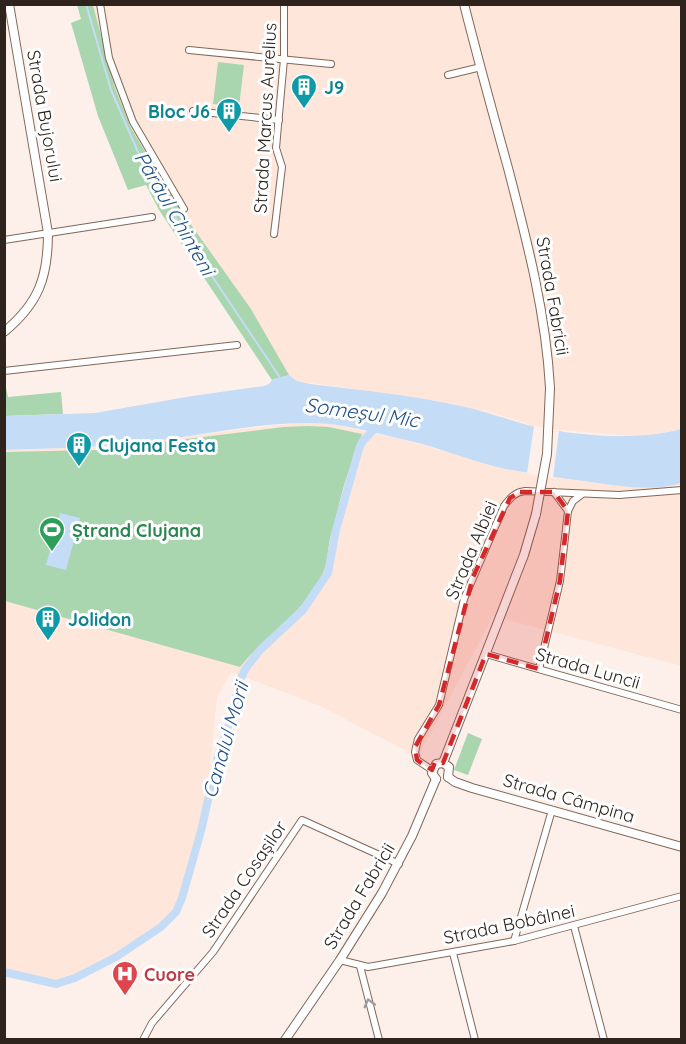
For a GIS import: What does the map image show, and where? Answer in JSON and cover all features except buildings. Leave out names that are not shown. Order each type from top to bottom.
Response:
[{"type":"main road","name":"Strada Bujorului","points":[[4,332],[28,309],[38,294],[46,262],[48,233],[9,4]]},
{"type":"main road","name":"Strada Fabricii","points":[[443,763],[524,555],[536,514],[549,423],[548,352],[537,285],[464,4]]},
{"type":"main road","points":[[443,763],[449,767],[448,777],[442,781],[436,779],[432,770],[436,764],[443,763]]},
{"type":"main road","name":"Strada Câmpina","points":[[448,777],[462,784],[681,847]]},
{"type":"main road","name":"Strada Fabricii","points":[[285,1040],[340,960],[399,864],[436,779]]},
{"type":"main road","name":"Strada Fabricii","points":[[290,1040],[298,1023]]},
{"type":"street","points":[[100,4],[109,58],[133,122],[184,209]]},
{"type":"street","name":"Strada Marcus Aurelius","points":[[274,234],[282,167],[276,148],[284,59],[284,4]]},
{"type":"street","points":[[189,50],[331,64]]},
{"type":"street","points":[[448,75],[481,67]]},
{"type":"street","points":[[193,111],[279,120]]},
{"type":"street","points":[[4,240],[152,217]]},
{"type":"street","points":[[4,371],[237,345]]},
{"type":"street","name":"Strada Albiei","points":[[432,770],[417,760],[415,747],[439,705],[464,599],[504,506],[510,498],[520,492],[619,495],[681,490]]},
{"type":"street","points":[[554,492],[568,511]]},
{"type":"street","points":[[539,669],[558,590],[568,511],[573,501],[582,494]]},
{"type":"street","name":"Strada Luncii","points":[[486,654],[681,710]]},
{"type":"street","points":[[513,941],[552,810]]},
{"type":"street","name":"Strada Cosașilor","points":[[143,1040],[152,1023],[213,952],[302,820],[399,864]]},
{"type":"street","name":"Strada Bobâlnei","points":[[340,960],[368,967],[453,953],[574,926],[681,896]]},
{"type":"street","points":[[574,926],[604,1040]]},
{"type":"street","points":[[453,953],[475,1040]]},
{"type":"street","points":[[360,966],[379,1040]]},
{"type":"highlighted area","points":[[520,492],[554,492],[568,511],[560,581],[539,669],[486,654],[443,763],[435,762],[432,770],[417,760],[415,747],[439,705],[473,577],[510,498]]},
{"type":"shaded area","points":[[93,5],[681,5],[681,429],[643,437],[559,430],[534,426],[491,412],[432,400],[297,381],[289,375],[251,309],[177,205],[131,128],[115,88]]},
{"type":"shaded area","points":[[309,422],[331,424],[405,440],[529,474],[613,485],[648,487],[672,486],[681,483],[681,666],[493,616],[418,757],[320,706],[231,672],[217,697],[208,786],[180,897],[174,911],[160,926],[115,956],[71,977],[52,981],[5,970],[4,450],[141,443]]},
{"type":"green space","points":[[77,5],[93,5],[115,88],[131,128],[177,205],[251,309],[289,375],[272,380],[159,210],[146,185],[128,190],[98,116],[71,23],[81,19]]},
{"type":"green space","points":[[218,62],[244,65],[239,107],[213,104]]},
{"type":"green space","points":[[4,378],[8,397],[61,392],[63,414],[5,416]]},
{"type":"green space","points":[[308,426],[329,427],[362,434],[343,488],[330,536],[326,565],[305,601],[240,667],[5,601],[4,452],[97,450]]},
{"type":"green space","points":[[468,733],[482,739],[468,775],[454,770]]},
{"type":"water","name":"Someșul Mic","points":[[289,375],[297,381],[310,384],[442,402],[536,427],[571,433],[628,436],[681,429],[681,483],[660,487],[637,487],[532,474],[497,467],[429,446],[357,428],[319,423],[266,425],[110,446],[5,450],[4,416],[95,413],[264,386],[272,380]]},
{"type":"water","points":[[60,513],[80,518],[66,570],[46,565]]},
{"type":"pier","points":[[534,426],[559,430],[553,478],[527,473]]},
{"type":"waterway","name":"Pârâul Chinteni","points":[[86,4],[111,90],[138,152],[172,207],[180,228],[192,240],[198,255],[281,379]]},
{"type":"waterway","name":"Canalul Morii","points":[[4,972],[56,984],[75,978],[116,957],[161,927],[176,912],[201,831],[218,756],[231,718],[240,680],[260,650],[303,610],[328,573],[336,530],[359,449],[362,442],[377,426]]},
{"type":"place","name":"J9","points":[[304,110]]},
{"type":"place","name":"Bloc J6","points":[[229,134]]},
{"type":"place","name":"Clujana Festa","points":[[79,468]]},
{"type":"place","name":"Ștrand Clujana","points":[[52,553]]},
{"type":"place","name":"Jolidon","points":[[48,642]]},
{"type":"place","name":"Cuore","points":[[125,997]]}]
